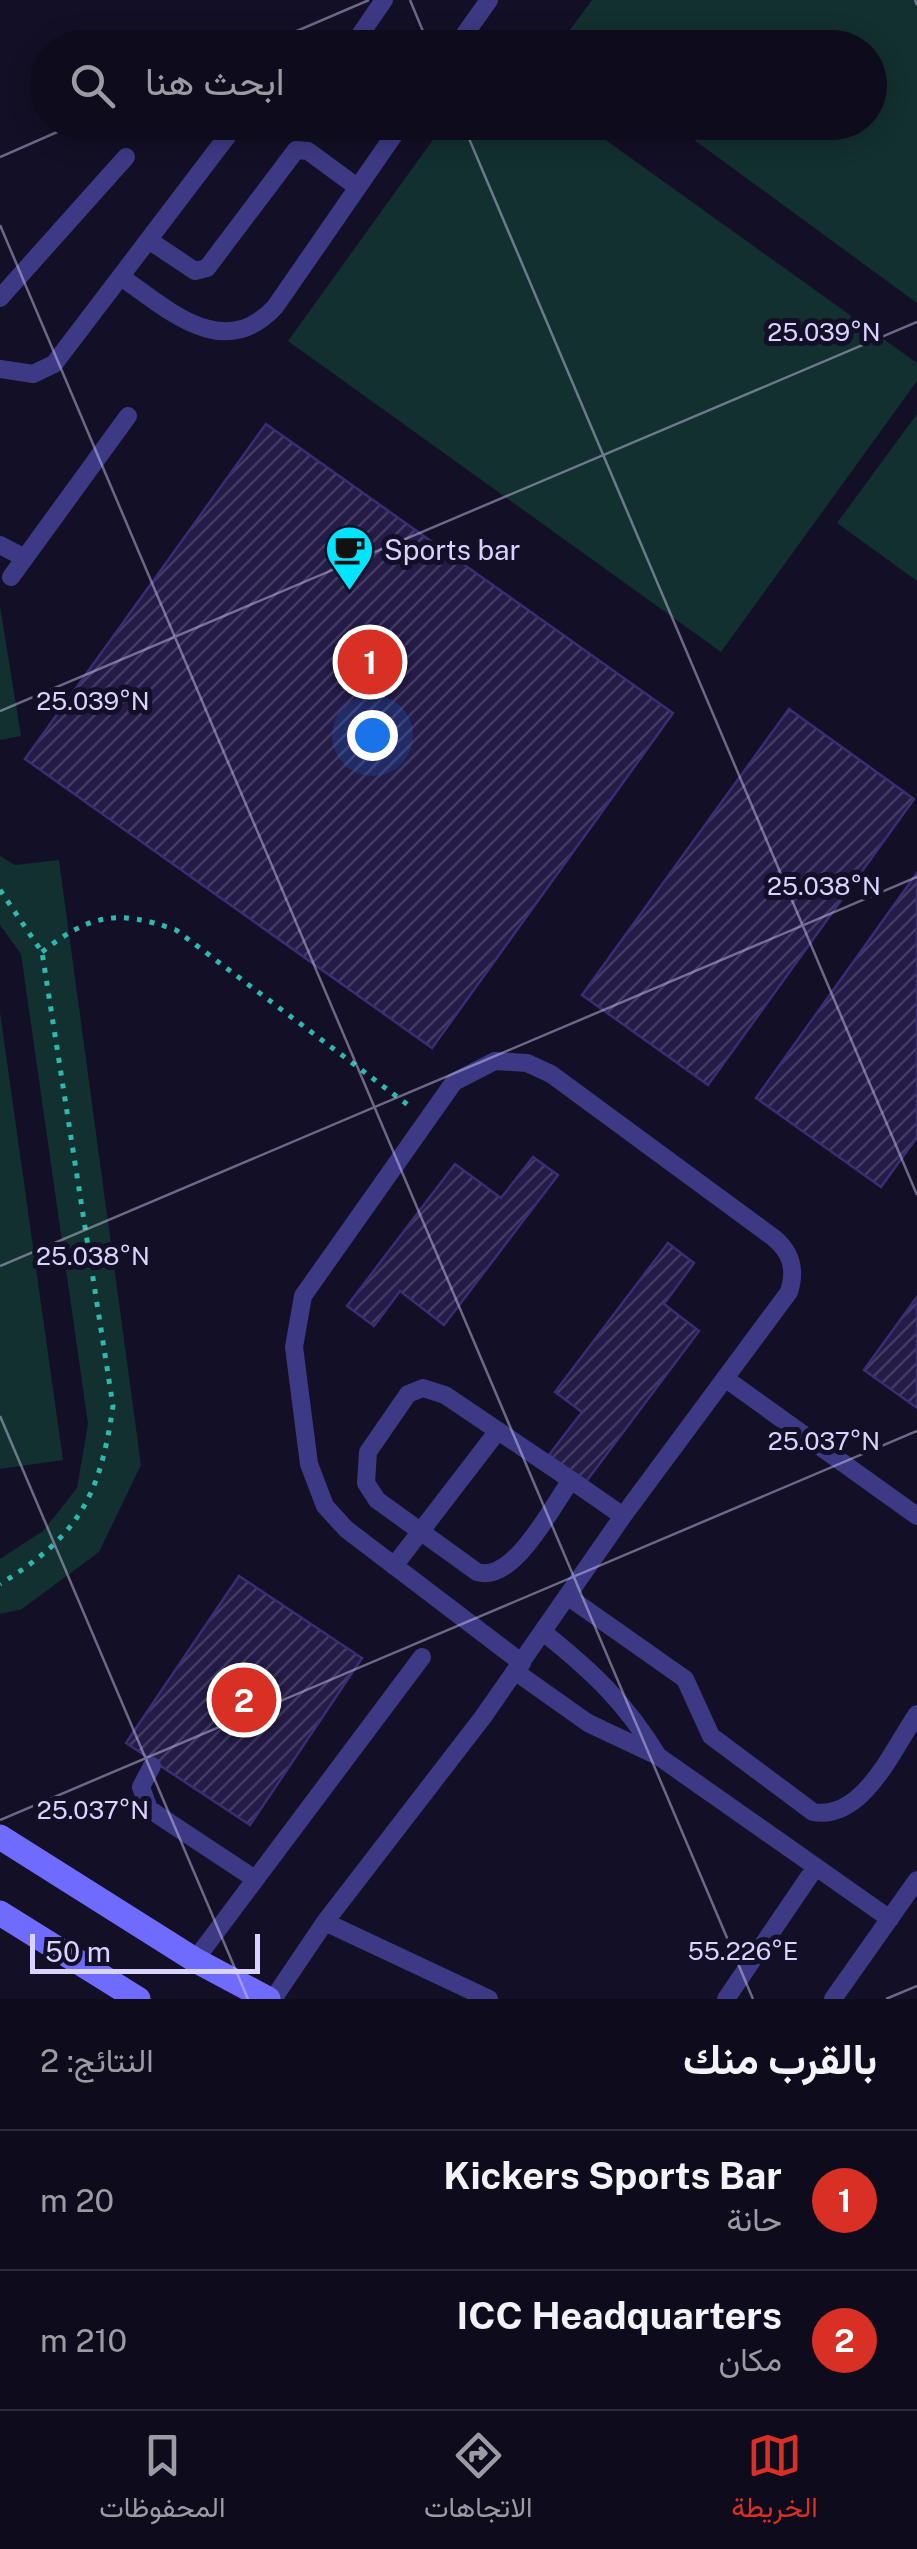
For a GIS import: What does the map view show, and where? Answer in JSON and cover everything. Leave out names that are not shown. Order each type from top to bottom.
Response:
[{"type":"street","points":[[0,1837],[194,1960],[270,1999]]},
{"type":"street","points":[[0,1913],[138,1999]]},
{"type":"lane","points":[[363,30],[384,0]]},
{"type":"lane","points":[[468,30],[489,0]]},
{"type":"lane","points":[[0,368],[33,374],[54,364],[225,140]]},
{"type":"lane","points":[[121,277],[195,327],[228,333],[249,327],[275,307],[390,140]]},
{"type":"lane","points":[[150,241],[195,271],[207,268],[296,150],[308,151],[357,188]]},
{"type":"lane","points":[[0,298],[126,157]]},
{"type":"lane","points":[[11,577],[128,416]]},
{"type":"lane","points":[[0,544],[26,558]]},
{"type":"lane","points":[[270,1999],[519,1668],[623,1516],[789,1292],[793,1268],[784,1246],[551,1074],[527,1063],[495,1061],[454,1082],[313,1280],[294,1330],[309,1464],[318,1492],[334,1518],[519,1668],[588,1723],[658,1756],[890,1919]]},
{"type":"lane","points":[[726,1379],[917,1516]]},
{"type":"lane","points":[[571,1480],[511,1564],[495,1574],[477,1572],[378,1500],[364,1472],[368,1452],[408,1394],[423,1388],[438,1391],[497,1432],[571,1480],[623,1516]]},
{"type":"lane","points":[[394,1566],[497,1432]]},
{"type":"lane","points":[[567,1596],[685,1679],[711,1736],[813,1812],[833,1813],[852,1805],[917,1714]]},
{"type":"lane","points":[[543,1632],[595,1674],[630,1710],[658,1756]]},
{"type":"lane","points":[[194,1960],[422,1658]]},
{"type":"lane","points":[[152,1766],[141,1787],[150,1809],[255,1879]]},
{"type":"lane","points":[[726,1999],[814,1868]]},
{"type":"lane","points":[[832,1999],[917,1880]]},
{"type":"lane","points":[[325,1922],[489,1999]]},
{"type":"path","points":[[0,890],[42,952],[113,1406],[105,1463],[80,1515],[42,1558],[0,1584]]},
{"type":"path","points":[[42,952],[71,929],[105,917],[142,917],[176,930],[426,1119]]},
{"type":"green space","points":[[592,0],[917,0],[917,303],[694,140],[887,140],[887,30],[570,30]]},
{"type":"green space","points":[[433,140],[606,140],[917,363],[917,381],[721,652],[288,341]]},
{"type":"green space","points":[[917,414],[917,581],[837,523]]},
{"type":"green space","points":[[0,606],[21,736],[0,740]]},
{"type":"green space","points":[[0,856],[15,865],[59,860],[141,1465],[99,1552],[22,1609],[0,1614],[0,1559],[43,1531],[77,1488],[88,1424],[21,954],[0,925]]},
{"type":"green space","points":[[0,1012],[63,1460],[0,1469]]},
{"type":"building","points":[[266,424],[673,713],[432,1048],[25,759]]},
{"type":"building","points":[[789,709],[914,799],[708,1085],[582,995]]},
{"type":"building","points":[[917,873],[917,1137],[881,1187],[756,1098]]},
{"type":"building","points":[[533,1157],[558,1175],[444,1325],[400,1291],[374,1326],[347,1306],[455,1164],[501,1198]]},
{"type":"building","points":[[668,1243],[694,1263],[664,1304],[699,1331],[585,1483],[549,1455],[582,1412],[555,1392]]},
{"type":"building","points":[[917,1297],[917,1408],[864,1370]]},
{"type":"building","points":[[239,1576],[362,1658],[250,1825],[126,1743]]},
{"type":"place","name":"Sports bar","points":[[349,592]]},
{"type":"place","name":"Kickers Sports Bar","points":[[370,662]]},
{"type":"place","name":"ICC Headquarters","points":[[244,1700]]}]
